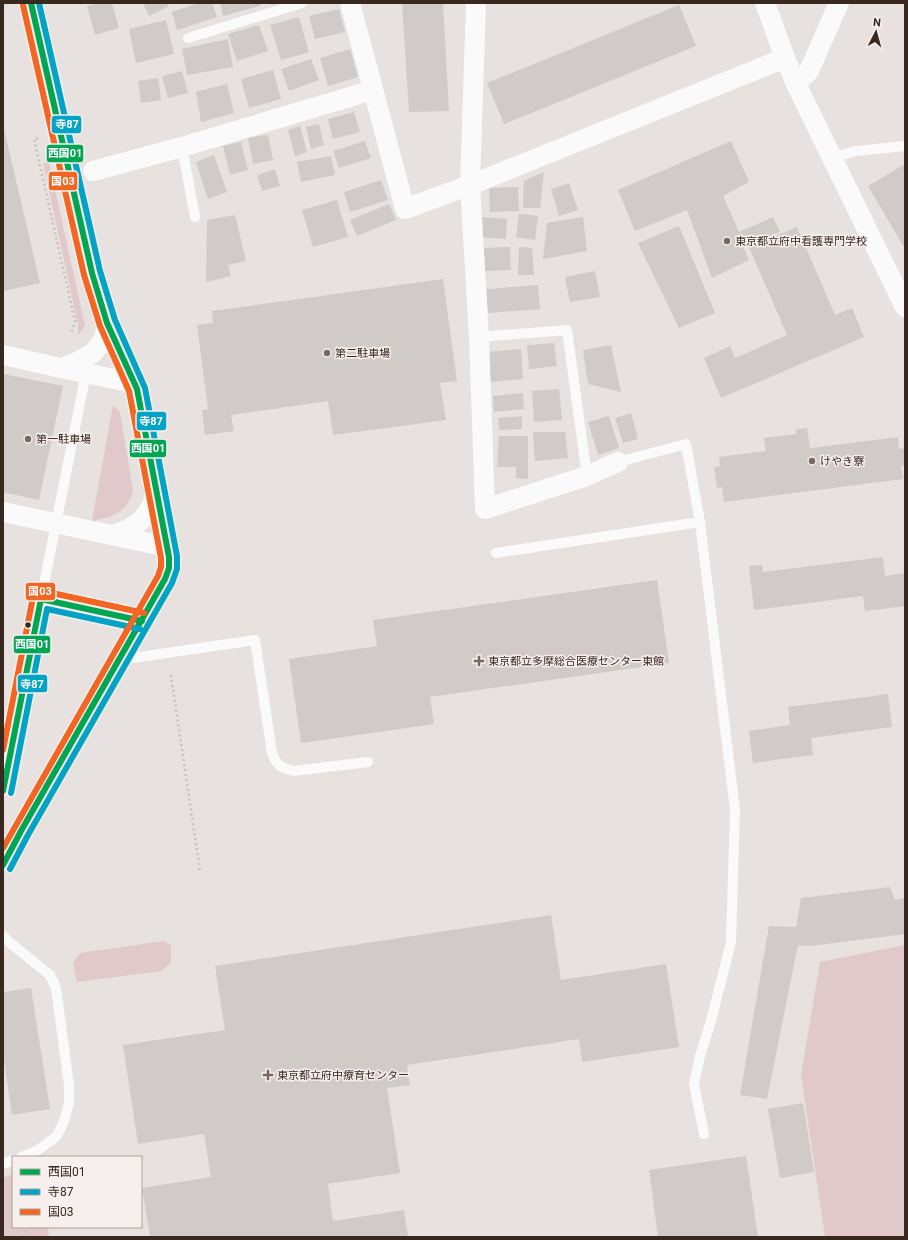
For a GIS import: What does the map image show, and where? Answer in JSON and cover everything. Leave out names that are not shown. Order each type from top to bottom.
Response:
[{"type":"street","points":[[3,512],[168,547],[137,389],[108,323],[92,273],[31,3]]},
{"type":"street","points":[[350,3],[405,209],[470,185],[785,58]]},
{"type":"street","points":[[476,3],[470,185],[479,337],[485,509],[587,476],[618,462]]},
{"type":"street","points":[[765,3],[796,84],[905,307]]},
{"type":"street","points":[[796,84],[808,71],[840,3]]},
{"type":"street","points":[[93,171],[182,147],[373,90]]},
{"type":"street","points":[[61,368],[77,362],[93,353],[104,339],[108,323]]},
{"type":"street","points":[[3,356],[134,383]]},
{"type":"street","points":[[113,535],[128,530],[138,524],[153,504],[157,492]]},
{"type":"lane","points":[[188,38],[302,3]]},
{"type":"lane","points":[[832,158],[856,151],[905,146]]},
{"type":"lane","points":[[182,147],[195,217]]},
{"type":"lane","points":[[479,337],[567,330],[587,476]]},
{"type":"lane","points":[[3,791],[86,373]]},
{"type":"lane","points":[[618,462],[686,444],[700,522],[735,810],[730,942],[694,1084],[704,1134]]},
{"type":"lane","points":[[496,552],[700,522]]},
{"type":"lane","points":[[3,865],[165,579],[169,568],[168,547]]},
{"type":"lane","points":[[41,599],[142,620]]},
{"type":"lane","points":[[119,660],[255,640],[272,754],[276,762],[283,769],[294,771],[368,762]]},
{"type":"lane","points":[[3,935],[8,942],[50,975],[56,988],[69,1085],[69,1103],[64,1121],[57,1136],[38,1150],[23,1156]]},
{"type":"path","points":[[41,137],[34,139],[75,321],[71,333]]},
{"type":"path","points":[[171,676],[200,871]]},
{"type":"path","points":[[22,1237],[27,1228]]},
{"type":"shaded area","points":[[49,162],[85,326],[78,335],[78,325],[43,163]]},
{"type":"shaded area","points":[[113,405],[120,412],[133,491],[127,504],[118,513],[106,518],[92,521]]},
{"type":"shaded area","points":[[164,941],[171,945],[171,963],[161,971],[77,982],[73,963],[80,953]]},
{"type":"shaded area","points":[[905,945],[905,1237],[825,1237],[801,1075],[820,962]]},
{"type":"shaded area","points":[[12,1174],[12,1228],[48,1228],[49,1237],[3,1237],[3,1178]]},
{"type":"building","points":[[97,3],[112,3],[119,28],[95,35],[87,6]]},
{"type":"building","points":[[143,3],[167,3],[169,6],[149,16]]},
{"type":"building","points":[[199,3],[212,3],[217,17],[177,30],[172,12]]},
{"type":"building","points":[[220,3],[260,3],[260,6],[223,16]]},
{"type":"building","points":[[402,3],[443,3],[449,111],[409,112]]},
{"type":"building","points":[[679,5],[696,46],[504,124],[487,83]]},
{"type":"building","points":[[339,9],[345,32],[315,39],[309,16]]},
{"type":"building","points":[[299,17],[309,52],[281,60],[270,25]]},
{"type":"building","points":[[166,20],[174,54],[136,63],[129,29]]},
{"type":"building","points":[[259,25],[268,51],[237,61],[228,34]]},
{"type":"building","points":[[228,39],[233,67],[187,75],[182,49]]},
{"type":"building","points":[[350,49],[358,77],[328,86],[320,58]]},
{"type":"building","points":[[311,59],[319,80],[289,91],[281,69]]},
{"type":"building","points":[[273,70],[281,99],[249,108],[241,79]]},
{"type":"building","points":[[182,71],[188,93],[168,98],[162,76]]},
{"type":"building","points":[[158,78],[161,100],[141,103],[138,81]]},
{"type":"building","points":[[227,84],[234,113],[201,122],[196,92]]},
{"type":"building","points":[[354,112],[360,132],[333,139],[328,119]]},
{"type":"building","points":[[319,124],[324,145],[311,149],[306,127]]},
{"type":"building","points":[[3,125],[40,283],[3,291]]},
{"type":"building","points":[[300,126],[307,152],[295,156],[288,130]]},
{"type":"building","points":[[268,135],[273,160],[253,164],[248,138]]},
{"type":"building","points":[[365,141],[371,158],[339,168],[333,151]]},
{"type":"building","points":[[731,141],[749,182],[723,196],[739,232],[773,217],[780,232],[743,246],[749,260],[712,278],[687,210],[635,231],[618,190]]},
{"type":"building","points":[[241,142],[248,170],[230,175],[223,146]]},
{"type":"building","points":[[214,155],[227,192],[208,199],[196,162]]},
{"type":"building","points":[[331,156],[335,175],[301,182],[297,162]]},
{"type":"building","points":[[905,164],[905,249],[868,186]]},
{"type":"building","points":[[275,169],[280,186],[262,191],[257,175]]},
{"type":"building","points":[[544,172],[540,208],[523,208],[524,181]]},
{"type":"building","points":[[381,180],[388,200],[350,212],[344,192]]},
{"type":"building","points":[[569,183],[578,210],[559,216],[551,189]]},
{"type":"building","points":[[518,187],[519,211],[490,212],[489,188]]},
{"type":"building","points":[[337,200],[348,237],[313,247],[302,210]]},
{"type":"building","points":[[389,204],[396,220],[357,236],[350,220]]},
{"type":"building","points":[[519,214],[538,216],[535,240],[516,237]]},
{"type":"building","points":[[235,215],[246,261],[228,265],[231,276],[206,282],[207,220]]},
{"type":"building","points":[[482,217],[507,219],[506,239],[480,237]]},
{"type":"building","points":[[583,217],[587,251],[543,259],[547,223]]},
{"type":"building","points":[[679,226],[715,313],[679,328],[638,243]]},
{"type":"building","points":[[797,227],[835,315],[852,308],[864,337],[721,398],[704,358],[730,346],[735,358],[787,335],[749,247]]},
{"type":"building","points":[[510,247],[511,270],[485,271],[484,248]]},
{"type":"building","points":[[519,247],[532,248],[534,275],[518,275]]},
{"type":"building","points":[[595,271],[600,297],[570,302],[565,277]]},
{"type":"building","name":"第二駐車場","points":[[443,279],[457,381],[440,383],[446,420],[333,435],[328,401],[231,415],[234,431],[205,435],[202,410],[208,409],[197,325],[213,323],[212,311]]},
{"type":"building","points":[[538,285],[540,309],[488,313],[486,289]]},
{"type":"building","points":[[554,343],[557,366],[529,369],[527,345]]},
{"type":"building","points":[[611,345],[621,392],[588,384],[583,350]]},
{"type":"building","points":[[521,349],[523,379],[490,382],[488,352]]},
{"type":"building","name":"第一駐車場","points":[[3,374],[63,386],[39,500],[3,492]]},
{"type":"building","points":[[559,389],[562,420],[534,422],[532,391]]},
{"type":"building","points":[[523,393],[524,409],[494,412],[493,396]]},
{"type":"building","points":[[631,413],[638,439],[623,443],[615,418]]},
{"type":"building","points":[[522,416],[522,429],[499,430],[498,418]]},
{"type":"building","points":[[609,416],[619,448],[598,455],[588,422]]},
{"type":"building","name":"けやき寮","points":[[807,428],[810,448],[898,437],[899,449],[905,448],[905,465],[901,466],[903,479],[724,502],[722,487],[717,488],[714,467],[720,466],[719,457],[766,451],[764,438],[797,434],[796,429]]},
{"type":"building","points":[[533,432],[565,432],[568,458],[535,461]]},
{"type":"building","points":[[499,436],[528,436],[528,479],[516,478],[516,467],[497,467]]},
{"type":"building","points":[[883,557],[885,576],[905,573],[905,606],[865,611],[863,596],[754,610],[749,566],[762,565],[763,572]]},
{"type":"building","name":"東京都立多摩総合医療センター東館","points":[[657,580],[669,663],[430,697],[434,724],[301,743],[289,659],[377,646],[373,620]]},
{"type":"building","points":[[888,694],[892,727],[811,738],[813,755],[753,763],[749,731],[790,725],[788,707]]},
{"type":"building","points":[[890,887],[895,900],[905,898],[905,934],[810,946],[798,945],[767,1099],[740,1095],[769,926],[796,927],[801,898]]},
{"type":"building","name":"東京都立府中療育センター","points":[[551,915],[561,980],[666,964],[679,1047],[582,1062],[579,1039],[407,1065],[410,1085],[387,1088],[400,1173],[328,1184],[333,1221],[404,1210],[408,1237],[150,1237],[142,1188],[211,1177],[204,1134],[138,1144],[123,1045],[225,1030],[215,966]]},
{"type":"building","points":[[31,988],[50,1109],[12,1115],[3,1054],[3,992]]},
{"type":"building","points":[[803,1103],[814,1172],[780,1178],[768,1109]]},
{"type":"building","points":[[746,1156],[758,1237],[658,1237],[649,1170]]},
{"type":"transit line","name":"西国01","points":[[3,865],[165,579],[169,568],[169,557],[137,389],[107,323],[92,273],[31,3]]},
{"type":"transit line","name":"寺87","points":[[10,869],[172,583],[177,569],[177,556],[145,388],[115,320],[100,271],[39,3]]},
{"type":"transit line","name":"国03","points":[[3,848],[158,576],[161,567],[161,558],[129,391],[100,326],[84,275],[23,5]]},
{"type":"transit line","name":"国03","points":[[3,750],[35,593],[43,591],[144,613]]},
{"type":"transit line","name":"西国01","points":[[3,791],[41,599],[142,621]]},
{"type":"transit line","name":"寺87","points":[[11,793],[47,609],[140,629]]},
{"type":"place","name":"東京都立府中看護専門学校","points":[[727,241]]},
{"type":"place","name":"第二駐車場","points":[[327,353]]},
{"type":"place","name":"第一駐車場","points":[[28,439]]},
{"type":"place","name":"けやき寮","points":[[812,461]]},
{"type":"place","name":"東京都立多摩総合医療センター東館","points":[[479,661]]},
{"type":"place","name":"東京都立府中療育センター","points":[[268,1075]]}]
